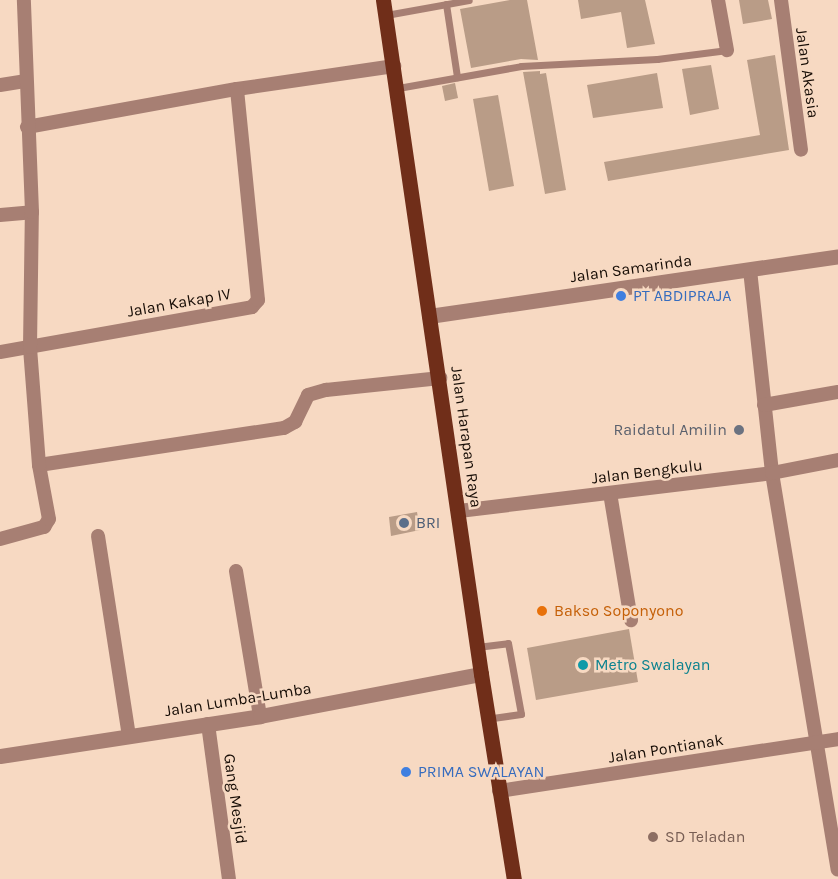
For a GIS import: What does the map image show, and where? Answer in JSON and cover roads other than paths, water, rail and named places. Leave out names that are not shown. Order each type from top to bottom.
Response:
[{"type":"main road","name":"Jalan Harapan Raya","points":[[384,8],[398,88],[487,719],[514,879]]},
{"type":"street","points":[[0,539],[48,524],[39,465],[30,347],[32,212],[25,81],[24,0]]},
{"type":"street","points":[[718,0],[727,50]]},
{"type":"street","name":"Jalan Akasia","points":[[781,0],[801,150]]},
{"type":"street","points":[[27,127],[237,89],[394,66]]},
{"type":"street","points":[[0,85],[25,81]]},
{"type":"street","name":"Jalan Kakap IV","points":[[0,352],[252,307],[258,300],[237,89]]},
{"type":"street","points":[[0,215],[32,212]]},
{"type":"street","name":"Jalan Samarinda","points":[[429,316],[838,256]]},
{"type":"street","points":[[750,270],[772,473],[838,870]]},
{"type":"street","points":[[39,465],[284,428],[295,422],[308,395],[326,390],[440,378]]},
{"type":"street","points":[[764,405],[838,392]]},
{"type":"street","name":"Jalan Bengkulu","points":[[459,512],[772,473],[838,460]]},
{"type":"street","points":[[610,493],[631,620]]},
{"type":"street","points":[[98,537],[129,736]]},
{"type":"street","points":[[236,571],[260,716]]},
{"type":"street","name":"Jalan Lumba-Lumba","points":[[0,756],[260,716],[481,674]]},
{"type":"street","name":"Gang Mesjid","points":[[208,724],[229,879]]},
{"type":"street","name":"Jalan Pontianak","points":[[499,791],[838,739]]},
{"type":"lane","points":[[384,8],[446,4],[469,0]]},
{"type":"lane","points":[[446,4],[457,77]]},
{"type":"lane","points":[[398,88],[520,66],[657,60],[727,50]]},
{"type":"lane","points":[[477,648],[508,643],[521,714],[487,719]]},
{"type":"place","name":"PT ABDIPRAJA","points":[[621,296]]},
{"type":"place","name":"Raidatul Amilin","points":[[739,430]]},
{"type":"place","name":"BRI","points":[[404,523]]},
{"type":"place","name":"Bakso Soponyono","points":[[542,611]]},
{"type":"place","name":"Metro Swalayan","points":[[583,665]]},
{"type":"place","name":"PRIMA SWALAYAN","points":[[406,772]]},
{"type":"place","name":"SD Teladan","points":[[653,837]]}]
